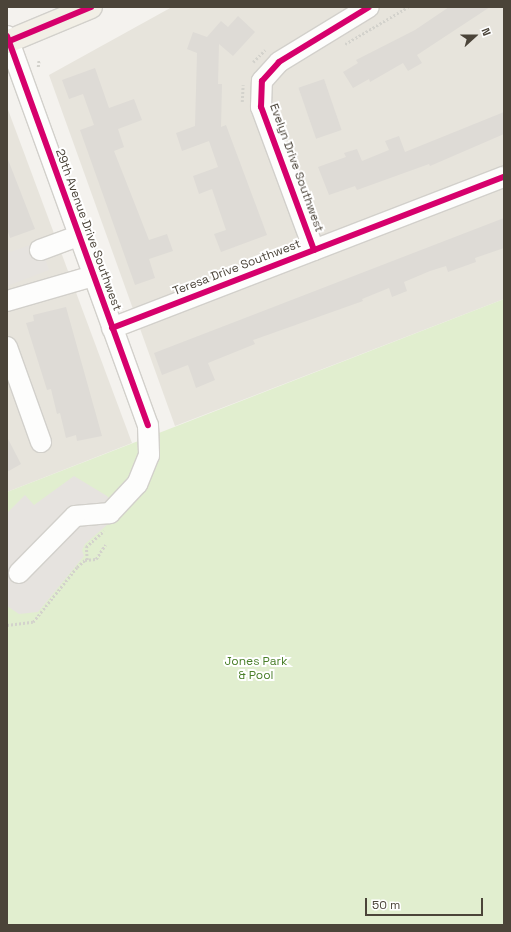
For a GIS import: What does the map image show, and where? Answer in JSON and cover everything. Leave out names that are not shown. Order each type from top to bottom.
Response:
[{"type":"main road","points":[[8,40],[91,7]]},
{"type":"street","name":"Evelyn Drive Southwest","points":[[314,250],[261,107],[262,81],[279,62],[369,7]]},
{"type":"street","name":"29th Avenue Drive Southwest","points":[[8,40],[148,425],[149,455],[137,484],[110,513],[74,516],[18,573]]},
{"type":"street","name":"Teresa Drive Southwest","points":[[112,328],[504,177]]},
{"type":"street","points":[[40,250],[78,236]]},
{"type":"street","points":[[7,301],[93,276]]},
{"type":"street","points":[[7,347],[41,442]]},
{"type":"path","points":[[339,48],[408,7]]},
{"type":"path","points":[[7,625],[33,622],[77,567],[85,560],[96,559],[105,545]]},
{"type":"shaded area","points":[[172,7],[504,7],[504,299],[175,426],[49,75]]},
{"type":"shaded area","points":[[7,107],[132,443],[7,492]]},
{"type":"shaded area","points":[[39,242],[49,270],[7,286],[7,253]]},
{"type":"shaded area","points":[[74,476],[107,496],[122,512],[85,544],[82,550],[84,556],[38,612],[19,614],[7,606],[7,513],[25,495],[34,505]]},
{"type":"green space","name":"Jones Park & Pool","points":[[504,299],[504,925],[7,925],[7,492]]},
{"type":"building","points":[[449,7],[490,7],[417,55],[422,63],[408,71],[403,63],[370,82],[369,79],[353,88],[343,72],[358,63],[356,60],[415,30]]},
{"type":"building","points":[[238,16],[255,32],[233,56],[219,44],[218,84],[222,84],[221,127],[226,125],[267,235],[221,252],[214,234],[226,230],[212,189],[199,194],[193,176],[218,167],[209,141],[182,151],[176,133],[195,126],[197,53],[187,49],[193,32],[207,37],[221,21],[228,27]]},
{"type":"building","points":[[95,68],[109,108],[134,99],[142,120],[118,129],[124,147],[114,151],[149,240],[167,234],[173,251],[149,259],[155,278],[135,285],[80,130],[94,125],[83,94],[69,99],[62,80]]},
{"type":"building","points":[[324,79],[342,130],[316,139],[298,88]]},
{"type":"building","points":[[504,112],[504,134],[430,166],[429,164],[357,190],[355,186],[329,195],[318,167],[346,157],[344,153],[357,149],[362,161],[389,150],[385,141],[399,136],[405,152]]},
{"type":"building","points":[[7,157],[35,229],[10,238],[7,229]]},
{"type":"building","points":[[504,218],[504,248],[475,258],[476,262],[448,272],[446,266],[430,271],[404,282],[407,291],[392,297],[389,288],[362,299],[363,301],[253,340],[255,344],[208,363],[215,380],[196,388],[188,365],[162,375],[154,353]]},
{"type":"building","points":[[66,307],[102,436],[77,441],[76,435],[66,438],[60,413],[57,414],[51,389],[47,390],[26,323],[34,321],[33,315]]},
{"type":"building","points":[[7,437],[21,464],[7,472]]},
{"type":"cycle path","points":[[7,42],[91,7]]},
{"type":"cycle path","points":[[314,250],[261,107],[262,81],[279,62],[369,7]]},
{"type":"cycle path","points":[[7,36],[148,425]]},
{"type":"cycle path","points":[[112,328],[504,177]]}]
